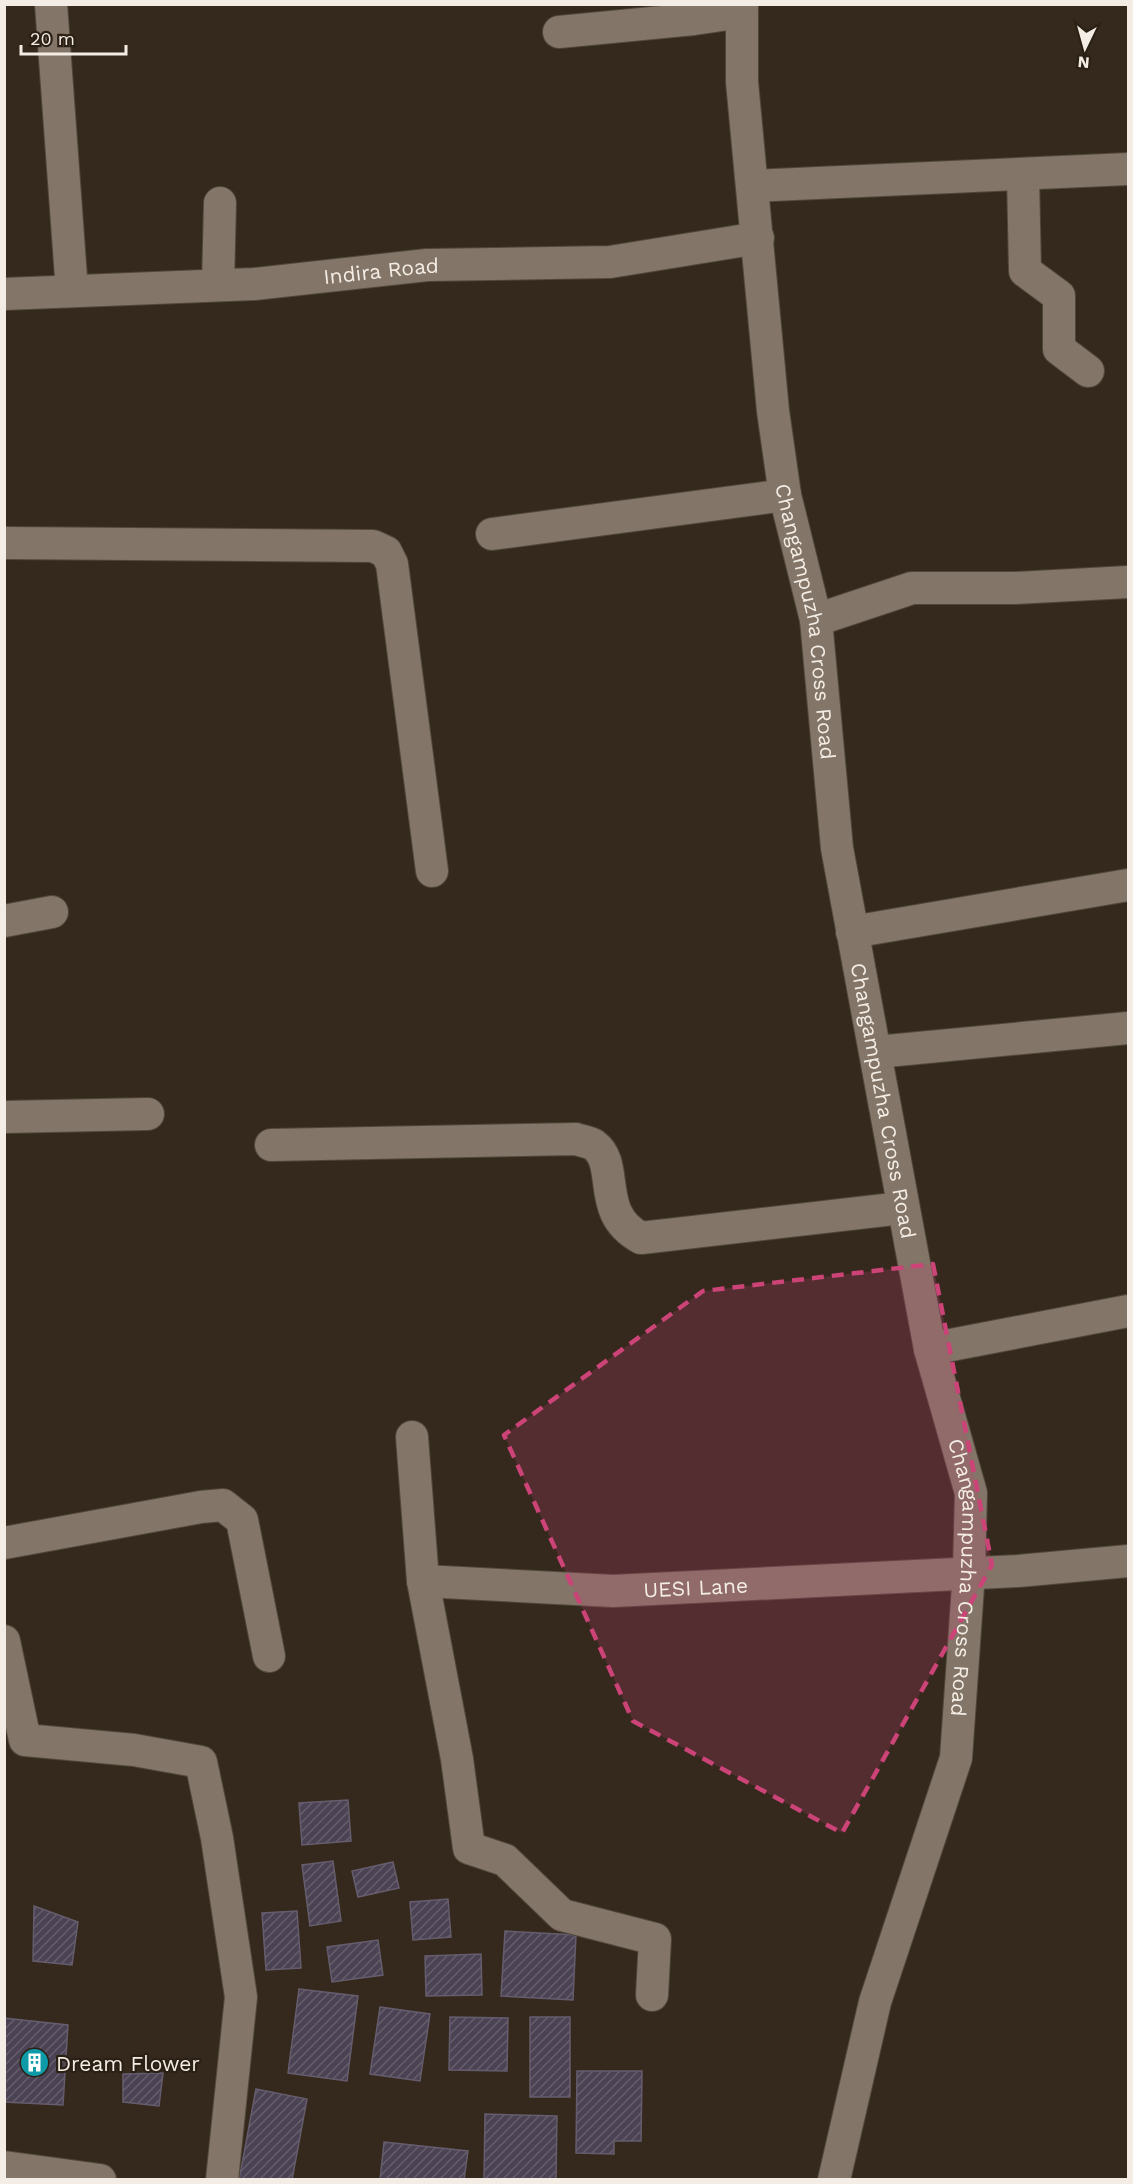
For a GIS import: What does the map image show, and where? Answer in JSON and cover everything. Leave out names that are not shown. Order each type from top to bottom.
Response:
[{"type":"street","points":[[51,4],[72,291]]},
{"type":"street","points":[[559,32],[694,19],[742,8]]},
{"type":"street","name":"Changampuzha Cross Road","points":[[742,8],[742,82],[773,411],[785,495],[816,620],[837,848],[930,1349],[971,1493],[969,1572],[956,1758],[874,2002],[834,2180]]},
{"type":"street","points":[[752,186],[1128,169]]},
{"type":"street","points":[[1023,175],[1025,271],[1059,296],[1059,349],[1088,370]]},
{"type":"street","points":[[218,285],[220,202]]},
{"type":"street","name":"Indira Road","points":[[4,294],[218,285],[427,265],[610,262],[758,238]]},
{"type":"street","points":[[492,534],[785,495]]},
{"type":"street","points":[[4,543],[373,546],[386,552],[391,557],[394,576],[432,871]]},
{"type":"street","points":[[816,620],[912,588],[1015,588],[1128,582]]},
{"type":"street","points":[[852,932],[1128,885]]},
{"type":"street","points":[[4,921],[52,912]]},
{"type":"street","points":[[876,1052],[1128,1028]]},
{"type":"street","points":[[4,1117],[148,1114]]},
{"type":"street","points":[[271,1145],[576,1139],[593,1145],[602,1156],[616,1218],[628,1231],[640,1238],[902,1208]]},
{"type":"street","points":[[930,1349],[1128,1311]]},
{"type":"street","points":[[412,1437],[423,1581],[456,1759],[469,1848],[505,1860],[562,1915],[655,1939],[652,1995]]},
{"type":"street","points":[[4,1543],[223,1505],[242,1520],[269,1656]]},
{"type":"street","name":"UESI Lane","points":[[423,1581],[613,1591],[1018,1571],[1128,1561]]},
{"type":"street","points":[[4,1641],[25,1740],[134,1750],[201,1762],[217,1838],[241,1997],[222,2180]]},
{"type":"street","points":[[4,2167],[100,2180]]},
{"type":"highlighted area","points":[[933,1264],[992,1565],[842,1833],[633,1721],[504,1435],[703,1291]]},
{"type":"building","points":[[348,1800],[351,1841],[302,1845],[299,1803]]},
{"type":"building","points":[[333,1861],[341,1921],[310,1926],[302,1865]]},
{"type":"building","points":[[393,1862],[399,1888],[358,1897],[352,1871]]},
{"type":"building","points":[[448,1899],[451,1937],[413,1940],[410,1902]]},
{"type":"building","points":[[34,1906],[78,1922],[72,1965],[33,1961]]},
{"type":"building","points":[[297,1911],[301,1968],[266,1970],[262,1913]]},
{"type":"building","points":[[505,1931],[576,1935],[573,2000],[501,1996]]},
{"type":"building","points":[[378,1940],[383,1975],[332,1982],[327,1947]]},
{"type":"building","points":[[481,1954],[482,1995],[426,1996],[425,1956]]},
{"type":"building","points":[[299,1989],[358,1996],[347,2081],[288,2073]]},
{"type":"building","points":[[380,2007],[430,2014],[420,2081],[370,2074]]},
{"type":"building","points":[[450,2017],[508,2018],[507,2071],[449,2070]]},
{"type":"building","points":[[530,2017],[570,2017],[570,2097],[530,2097]]},
{"type":"building","name":"Dream Flower","points":[[4,2018],[68,2025],[63,2105],[4,2102]]},
{"type":"building","points":[[577,2071],[642,2071],[641,2141],[614,2141],[614,2154],[576,2153]]},
{"type":"building","points":[[163,2073],[159,2106],[123,2102],[123,2074]]},
{"type":"building","points":[[256,2089],[307,2099],[292,2180],[239,2180]]},
{"type":"building","points":[[485,2114],[557,2116],[556,2180],[484,2180]]},
{"type":"building","points":[[384,2142],[468,2151],[464,2180],[380,2180]]},
{"type":"place","name":"Dream Flower","points":[[35,2063]]}]
